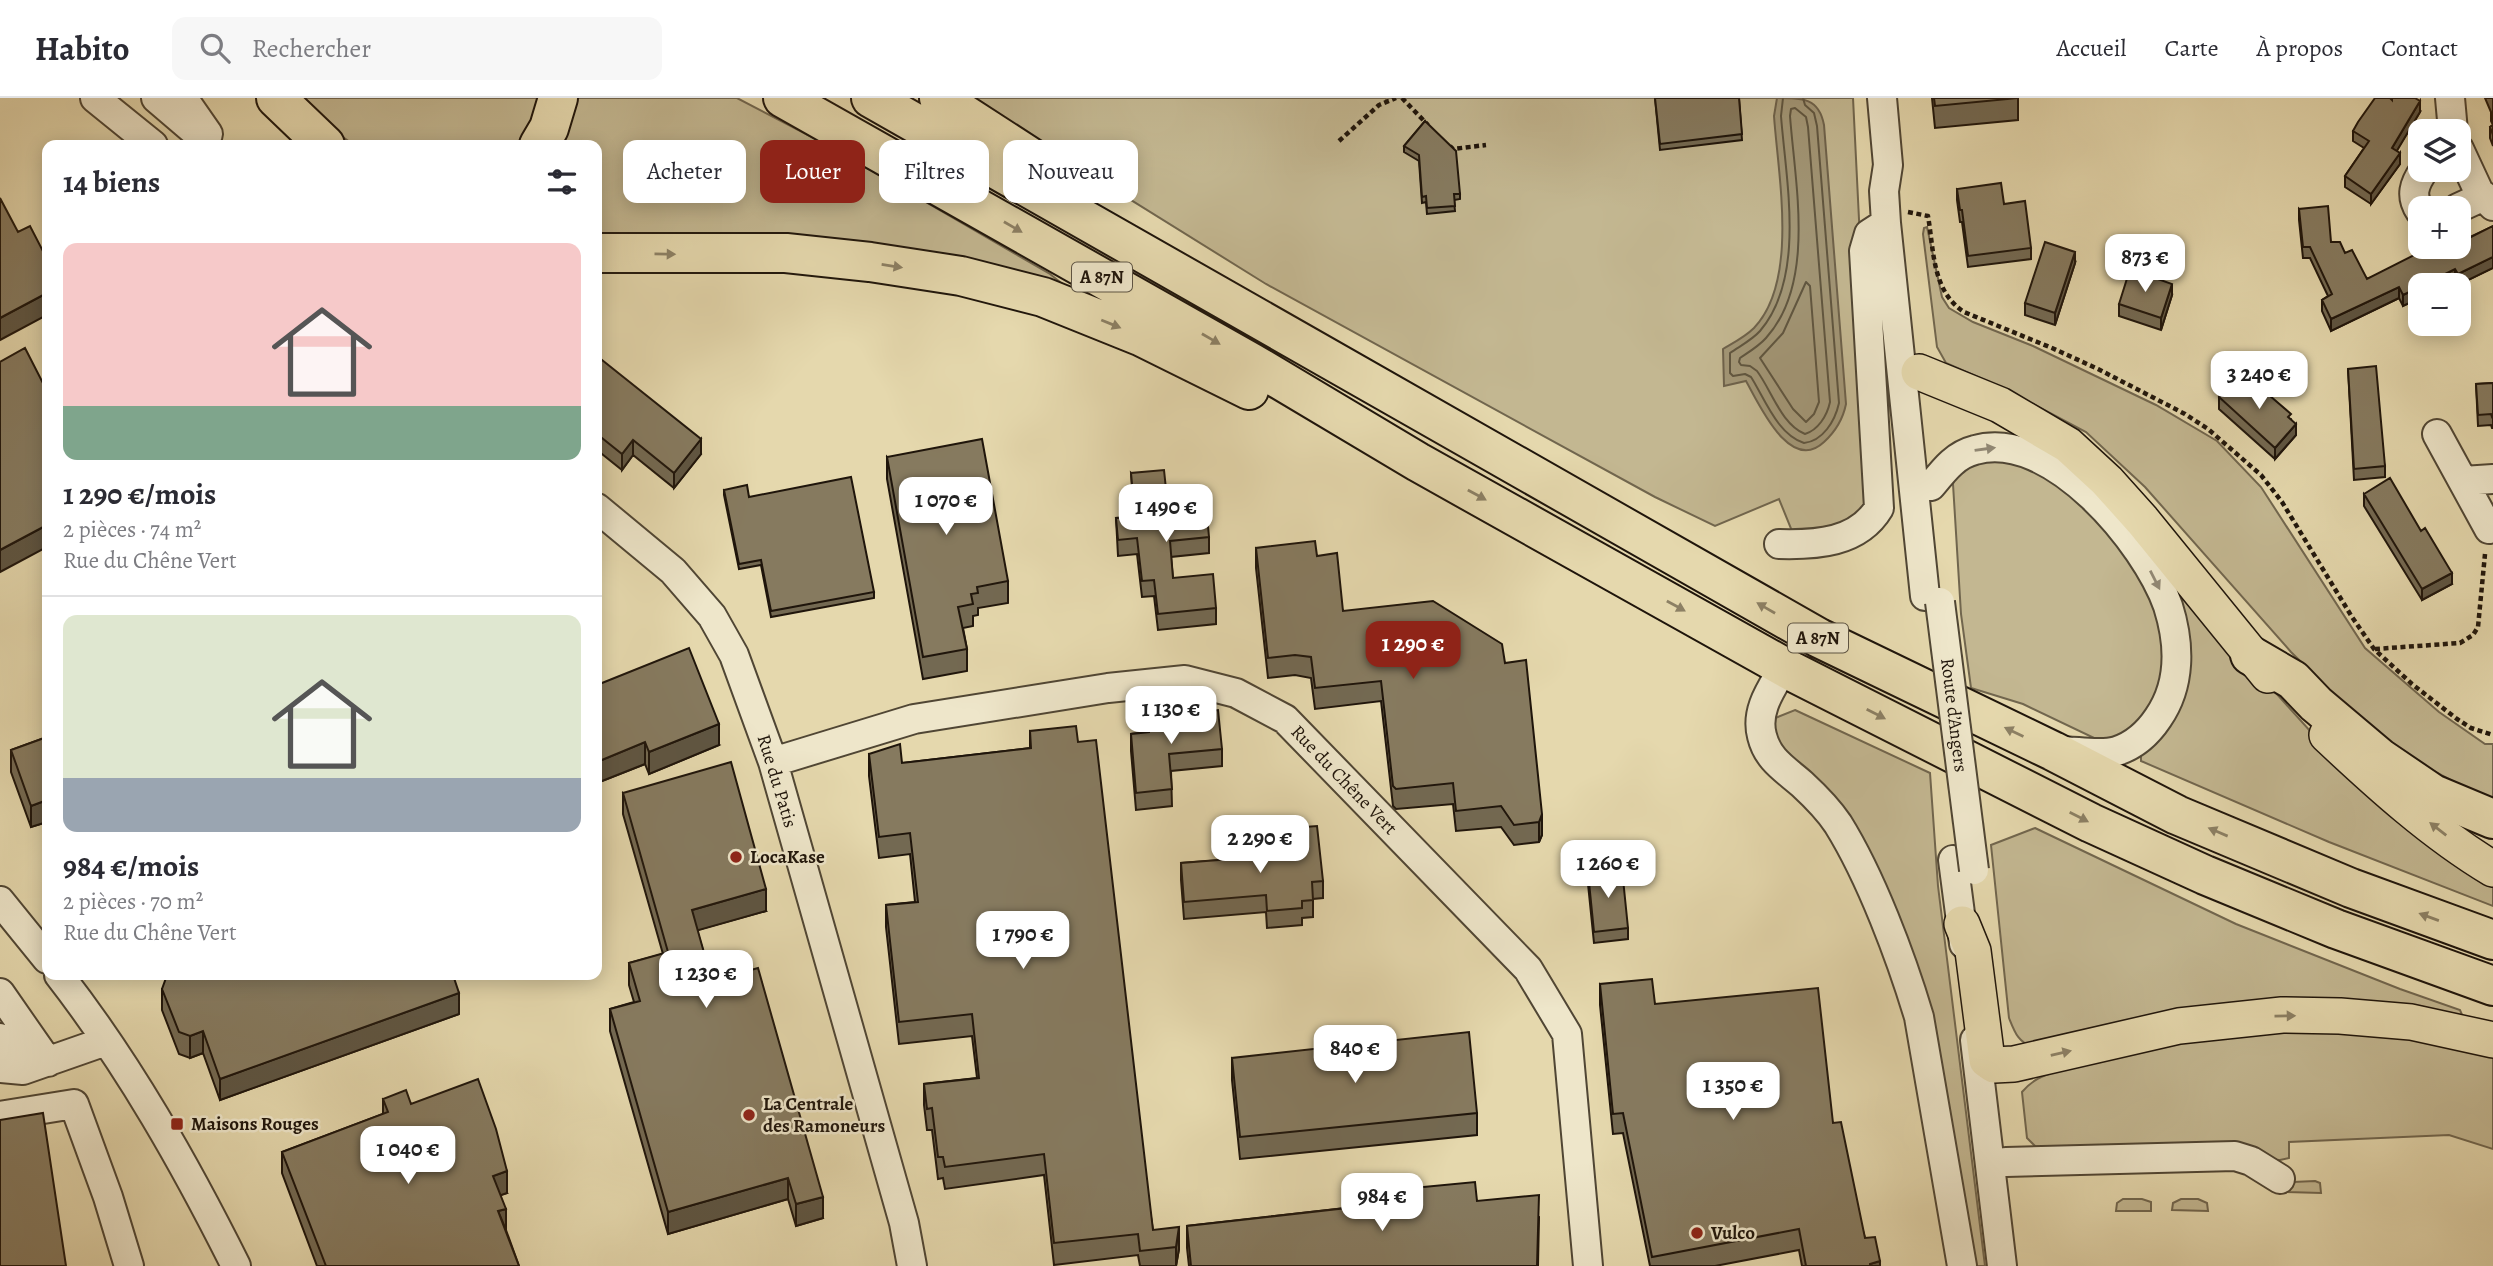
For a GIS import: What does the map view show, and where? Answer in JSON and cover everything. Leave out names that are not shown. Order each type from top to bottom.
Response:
[{"type":"highway","points":[[249,98],[287,140]]},
{"type":"highway","points":[[276,98],[320,140]]},
{"type":"highway","points":[[541,140],[549,128],[558,98]]},
{"type":"highway","name":"A 87N","points":[[783,98],[1252,363],[1418,462],[1784,667],[2091,823],[2336,929],[2487,988]]},
{"type":"highway","name":"A 87N","points":[[871,98],[1819,638],[2053,751],[2177,815],[2351,888],[2493,940]]},
{"type":"highway","points":[[939,98],[1121,214],[1176,271]]},
{"type":"highway","points":[[602,253],[786,253],[961,276],[1043,297],[1140,335],[1235,381],[1351,447],[1418,462]]},
{"type":"highway","points":[[2250,655],[2293,681],[2380,758],[2433,794],[2493,819]]},
{"type":"main road","points":[[1919,372],[2000,405],[2068,445],[2143,520],[2283,693],[2369,775],[2470,855],[2493,869]]},
{"type":"main road","points":[[1962,923],[1973,951],[1987,1060],[1994,1065],[2014,1064],[2179,1026],[2282,1015],[2340,1016],[2411,1022],[2493,1040]]},
{"type":"street","points":[[95,98],[147,140]]},
{"type":"street","points":[[156,98],[204,139],[208,134],[183,98]]},
{"type":"street","name":"Route d’Angers","points":[[1882,98],[1888,165],[1884,191],[1894,217],[1919,372],[1931,486],[1932,599]]},
{"type":"street","points":[[2450,98],[2452,119]]},
{"type":"street","points":[[2471,176],[2488,201]]},
{"type":"street","points":[[1779,544],[1805,545],[1836,540],[1862,527],[1872,519],[1879,508],[1864,251],[1869,234],[1894,217]]},
{"type":"street","name":"Route d’Angers","points":[[1894,217],[1932,599],[1963,865],[2006,1162],[2003,1212]]},
{"type":"street","points":[[2437,434],[2489,529]]},
{"type":"street","points":[[1931,486],[1946,466],[1976,449],[1998,447],[2022,450],[2044,459],[2068,475],[2114,519],[2144,559],[2168,605],[2176,644],[2177,668],[2173,690],[2152,727],[2134,744],[2115,752],[2053,751]]},
{"type":"street","points":[[2463,481],[2493,479]]},
{"type":"street","name":"Rue du Patis","points":[[602,512],[673,571],[712,616],[743,676],[773,762],[901,1212],[912,1266]]},
{"type":"street","points":[[1784,667],[1763,704],[1761,734],[1773,761],[1823,805],[1838,825],[1867,881],[1912,992],[1919,1017],[1962,1266]]},
{"type":"street","name":"Rue du Chêne Vert","points":[[773,762],[914,719],[1108,688],[1185,680],[1236,692],[1285,719],[1528,970],[1567,1034],[1588,1264]]},
{"type":"street","name":"Route d’Angers","points":[[1963,865],[1962,923],[2009,1261]]},
{"type":"street","points":[[3,913],[42,954]]},
{"type":"street","points":[[63,980],[106,1041],[179,1156],[236,1266]]},
{"type":"street","points":[[0,993],[23,1067]]},
{"type":"street","points":[[0,1038],[23,1067]]},
{"type":"street","points":[[23,1067],[106,1041]]},
{"type":"street","points":[[0,1116],[74,1104],[129,1266]]},
{"type":"street","points":[[2006,1162],[2235,1156],[2251,1161],[2280,1179]]},
{"type":"path","points":[[1339,141],[1379,105],[1396,98]]},
{"type":"path","points":[[1402,98],[1435,131]]},
{"type":"path","points":[[1444,140],[1453,149],[1486,145]]},
{"type":"path","points":[[1894,217],[1928,216],[1940,286],[1954,306],[2064,353],[2185,414],[2208,429],[2261,475],[2282,502],[2374,649],[2412,684],[2457,719],[2471,728],[2493,735]]},
{"type":"path","points":[[2374,649],[2460,643],[2473,635],[2478,627],[2489,529]]},
{"type":"shaded area","points":[[297,98],[540,98],[537,111],[520,140],[347,140]]},
{"type":"shaded area","points":[[572,98],[737,98],[818,140],[760,140],[760,203],[865,203],[865,167],[879,175],[879,203],[927,203],[1050,274],[1070,290],[602,244],[602,140],[557,140]]},
{"type":"shaded area","points":[[967,98],[1853,98],[1873,502],[1854,519],[1794,536],[1779,499],[1715,526],[1655,497],[1266,284],[1136,203],[1138,203],[1138,140],[1035,140]]},
{"type":"shaded area","points":[[1927,227],[1942,297],[1949,308],[1973,322],[2033,346],[2156,405],[2217,441],[2261,487],[2365,648],[2439,712],[2485,744],[2493,744],[2493,800],[2478,795],[2419,763],[2357,717],[2291,652],[2145,487],[2086,432],[2005,389],[1946,363],[1937,347],[1923,234],[1924,228]]},
{"type":"shaded area","points":[[2002,454],[2081,496],[2128,551],[2164,619],[2162,685],[2148,713],[2131,732],[2112,739],[2094,738],[2023,704],[1971,688],[1961,614],[1953,484],[1956,471]]},
{"type":"shaded area","points":[[2150,553],[2320,742],[2493,878],[2493,906],[2329,842],[2141,761],[2141,755],[2165,730],[2182,702],[2190,665]]},
{"type":"shaded area","points":[[1795,710],[1930,773],[1938,886],[1985,1266],[1970,1266],[1885,905],[1773,743],[1773,719]]},
{"type":"shaded area","points":[[2035,828],[2236,924],[2460,1010],[2466,1024],[2417,1014],[2034,1048],[2029,1046],[2018,1036],[2009,1018],[1991,845]]},
{"type":"shaded area","points":[[2372,1031],[2493,1057],[2493,1149],[2449,1135],[2289,1142],[2289,1158],[2280,1160],[2039,1150],[2027,1138],[2022,1092],[2038,1079],[2057,1071],[2162,1044],[2271,1032]]},
{"type":"shaded area","points":[[2293,1182],[2320,1183],[2321,1193],[2287,1192]]},
{"type":"shaded area","points":[[2123,1199],[2151,1202],[2151,1211],[2116,1211],[2117,1203]]},
{"type":"shaded area","points":[[2181,1199],[2198,1199],[2207,1203],[2208,1211],[2172,1210],[2173,1203]]},
{"type":"water","points":[[1777,98],[1808,101],[1818,109],[1824,125],[1846,404],[1841,420],[1832,434],[1811,450],[1799,449],[1777,432],[1746,381],[1724,386],[1723,349],[1754,328],[1768,308],[1777,283],[1782,226],[1774,116]]},
{"type":"building","points":[[1655,98],[1739,98],[1742,134],[1660,144]]},
{"type":"building","points":[[1934,98],[2018,98],[1935,106]]},
{"type":"building","points":[[2375,98],[2415,98],[2420,101],[2392,148],[2400,153],[2371,194],[2345,176],[2369,141],[2353,131]]},
{"type":"building","points":[[1425,121],[1456,151],[1460,194],[1454,194],[1455,206],[1427,208],[1426,196],[1422,197],[1419,155],[1404,146]]},
{"type":"building","points":[[2001,183],[2004,204],[2025,201],[2031,248],[1968,256],[1957,189]]},
{"type":"building","points":[[0,198],[18,232],[30,226],[42,249],[42,296],[0,318]]},
{"type":"building","points":[[2328,206],[2331,242],[2340,242],[2345,253],[2352,250],[2367,279],[2408,258],[2471,259],[2471,237],[2493,226],[2493,257],[2460,273],[2455,269],[2447,273],[2408,273],[2408,293],[2403,295],[2399,287],[2331,319],[2322,300],[2332,294],[2310,247],[2303,247],[2299,209]]},
{"type":"building","points":[[2045,242],[2075,252],[2055,313],[2025,303]]},
{"type":"building","points":[[2130,269],[2172,284],[2161,318],[2119,304]]},
{"type":"building","points":[[25,348],[42,381],[42,528],[0,550],[0,362]]},
{"type":"building","points":[[602,360],[701,439],[674,473],[633,440],[622,454],[602,438]]},
{"type":"building","points":[[2376,366],[2385,466],[2354,469],[2348,369]]},
{"type":"building","points":[[2239,375],[2259,392],[2262,389],[2291,414],[2288,417],[2296,424],[2275,448],[2219,397]]},
{"type":"building","points":[[2493,383],[2493,416],[2478,415],[2476,384]]},
{"type":"building","points":[[982,439],[1008,581],[977,587],[978,593],[971,594],[973,604],[958,607],[967,649],[923,657],[887,457]]},
{"type":"building","points":[[1164,470],[1168,508],[1206,504],[1209,537],[1170,541],[1173,578],[1213,574],[1216,608],[1158,614],[1154,580],[1142,581],[1137,538],[1118,540],[1116,518],[1135,517],[1131,473]]},
{"type":"building","points":[[851,477],[874,592],[771,611],[761,560],[739,564],[724,490],[747,485],[749,497]]},
{"type":"building","points":[[2390,478],[2421,531],[2425,528],[2452,573],[2422,589],[2364,494]]},
{"type":"building","points":[[1315,541],[1317,556],[1337,553],[1343,611],[1433,601],[1502,644],[1505,663],[1526,660],[1542,814],[1539,822],[1514,825],[1501,806],[1456,811],[1453,783],[1396,789],[1393,786],[1381,681],[1315,688],[1311,657],[1295,655],[1268,658],[1256,548]]},
{"type":"building","points":[[689,648],[719,724],[649,752],[645,742],[602,760],[602,683]]},
{"type":"building","points":[[1218,710],[1222,749],[1169,754],[1172,789],[1136,793],[1131,734],[1149,732],[1148,717]]},
{"type":"building","points":[[1076,726],[1078,742],[1096,740],[1153,1230],[1179,1227],[1176,1247],[1140,1251],[1138,1234],[1054,1243],[1044,1154],[945,1167],[943,1157],[938,1157],[932,1108],[927,1109],[924,1084],[979,1078],[972,1014],[899,1022],[886,905],[918,902],[910,833],[879,837],[869,754],[900,744],[902,763],[1031,748],[1030,731]]},
{"type":"building","points":[[42,739],[42,802],[31,806],[11,750]]},
{"type":"building","points":[[731,762],[766,889],[692,910],[712,981],[758,968],[823,1197],[796,1204],[788,1178],[668,1212],[610,1009],[640,1001],[629,963],[668,952],[623,793]]},
{"type":"building","points":[[1317,826],[1323,881],[1312,882],[1313,900],[1302,901],[1302,908],[1267,911],[1266,895],[1184,902],[1181,863],[1294,854],[1292,828]]},
{"type":"building","points":[[1622,869],[1628,928],[1594,932],[1588,872]]},
{"type":"building","points":[[1652,979],[1655,1004],[1818,988],[1833,1123],[1841,1122],[1865,1238],[1875,1237],[1880,1261],[1870,1266],[1806,1266],[1799,1229],[1652,1257],[1623,1113],[1613,1114],[1600,984]]},
{"type":"building","points":[[165,980],[455,980],[459,993],[220,1079],[203,1031],[190,1036],[179,1032],[162,989]]},
{"type":"building","points":[[1469,1032],[1477,1113],[1240,1137],[1232,1058]]},
{"type":"building","points":[[478,1079],[496,1129],[507,1171],[493,1176],[506,1209],[498,1211],[519,1266],[326,1266],[282,1152],[388,1112],[383,1099],[406,1090],[411,1104]]},
{"type":"building","points":[[43,1113],[66,1266],[0,1266],[0,1120]]},
{"type":"building","points":[[1475,1182],[1477,1201],[1539,1195],[1537,1266],[1191,1266],[1187,1226],[1373,1205],[1372,1192]]},
{"type":"place","name":"LocaKase","points":[[736,857]]},
{"type":"place","name":"La Centrale des Ramoneurs","points":[[749,1115]]},
{"type":"place","name":"Maisons Rouges","points":[[177,1124]]},
{"type":"place","name":"Vulco","points":[[1697,1233]]}]
